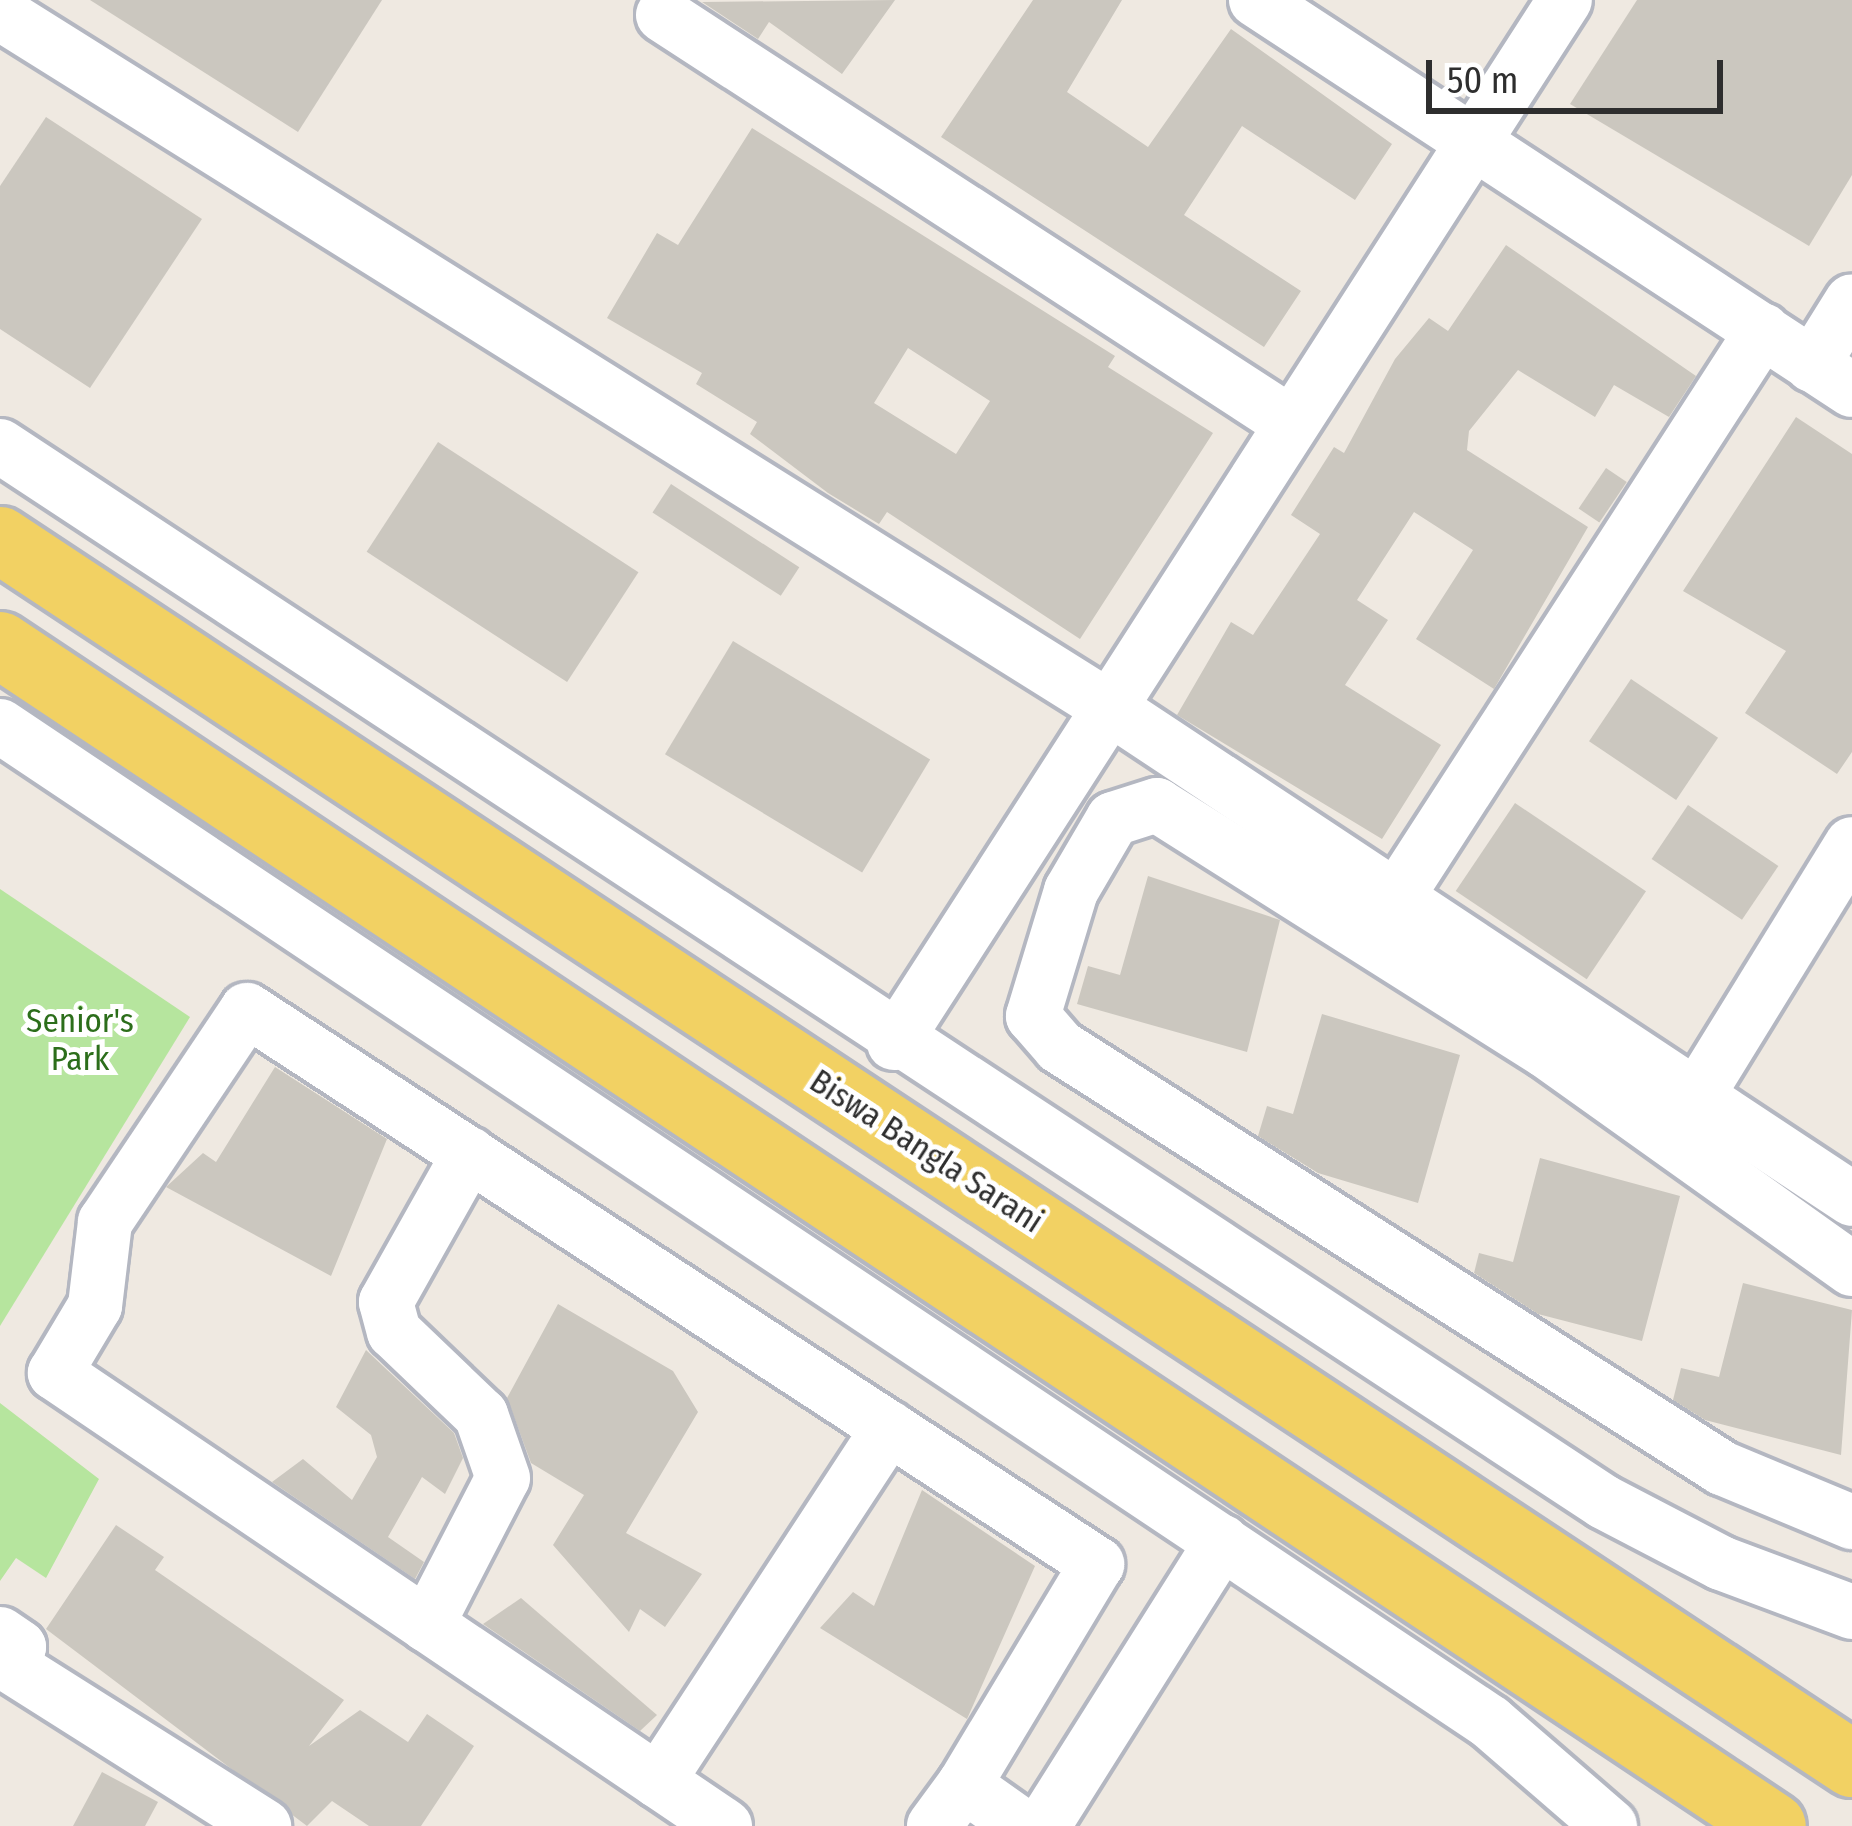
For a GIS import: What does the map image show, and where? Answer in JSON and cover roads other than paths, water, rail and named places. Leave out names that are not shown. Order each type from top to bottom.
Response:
[{"type":"main road","name":"Biswa Bangla Sarani","points":[[0,540],[1852,1764]]},
{"type":"main road","points":[[0,645],[1772,1826]]},
{"type":"street","points":[[1256,0],[1832,377],[1852,301]]},
{"type":"street","points":[[895,1043],[1286,421],[1565,0]]},
{"type":"street","points":[[0,13],[1107,706],[1695,1099],[1852,1198]]},
{"type":"street","points":[[663,15],[1286,421]]},
{"type":"street","points":[[1396,898],[1762,330]]},
{"type":"street","points":[[0,446],[895,1043],[1604,1502],[1721,1564],[1852,1612]]},
{"type":"street","points":[[0,727],[372,971],[1523,1746],[1610,1826]]},
{"type":"street","points":[[1058,783],[1113,819]]},
{"type":"street","points":[[1852,1269],[1546,1052],[1157,805],[1113,819],[1071,891],[1033,1016],[1060,1047],[1722,1468],[1852,1522]]},
{"type":"street","points":[[1695,1099],[1852,844]]},
{"type":"street","points":[[372,971],[407,916]]},
{"type":"street","points":[[725,1826],[54,1369],[95,1306],[105,1222],[247,1010],[1097,1564],[949,1806],[1022,1826]]},
{"type":"street","points":[[427,1625],[503,1478],[481,1415],[394,1332],[386,1302],[469,1154]]},
{"type":"street","points":[[658,1780],[890,1428]]},
{"type":"street","points":[[1043,1826],[1222,1542]]},
{"type":"street","points":[[0,1634],[19,1647],[8,1665],[264,1826]]},
{"type":"park label","name":"Senior's Park","points":[[80,1041]]}]
